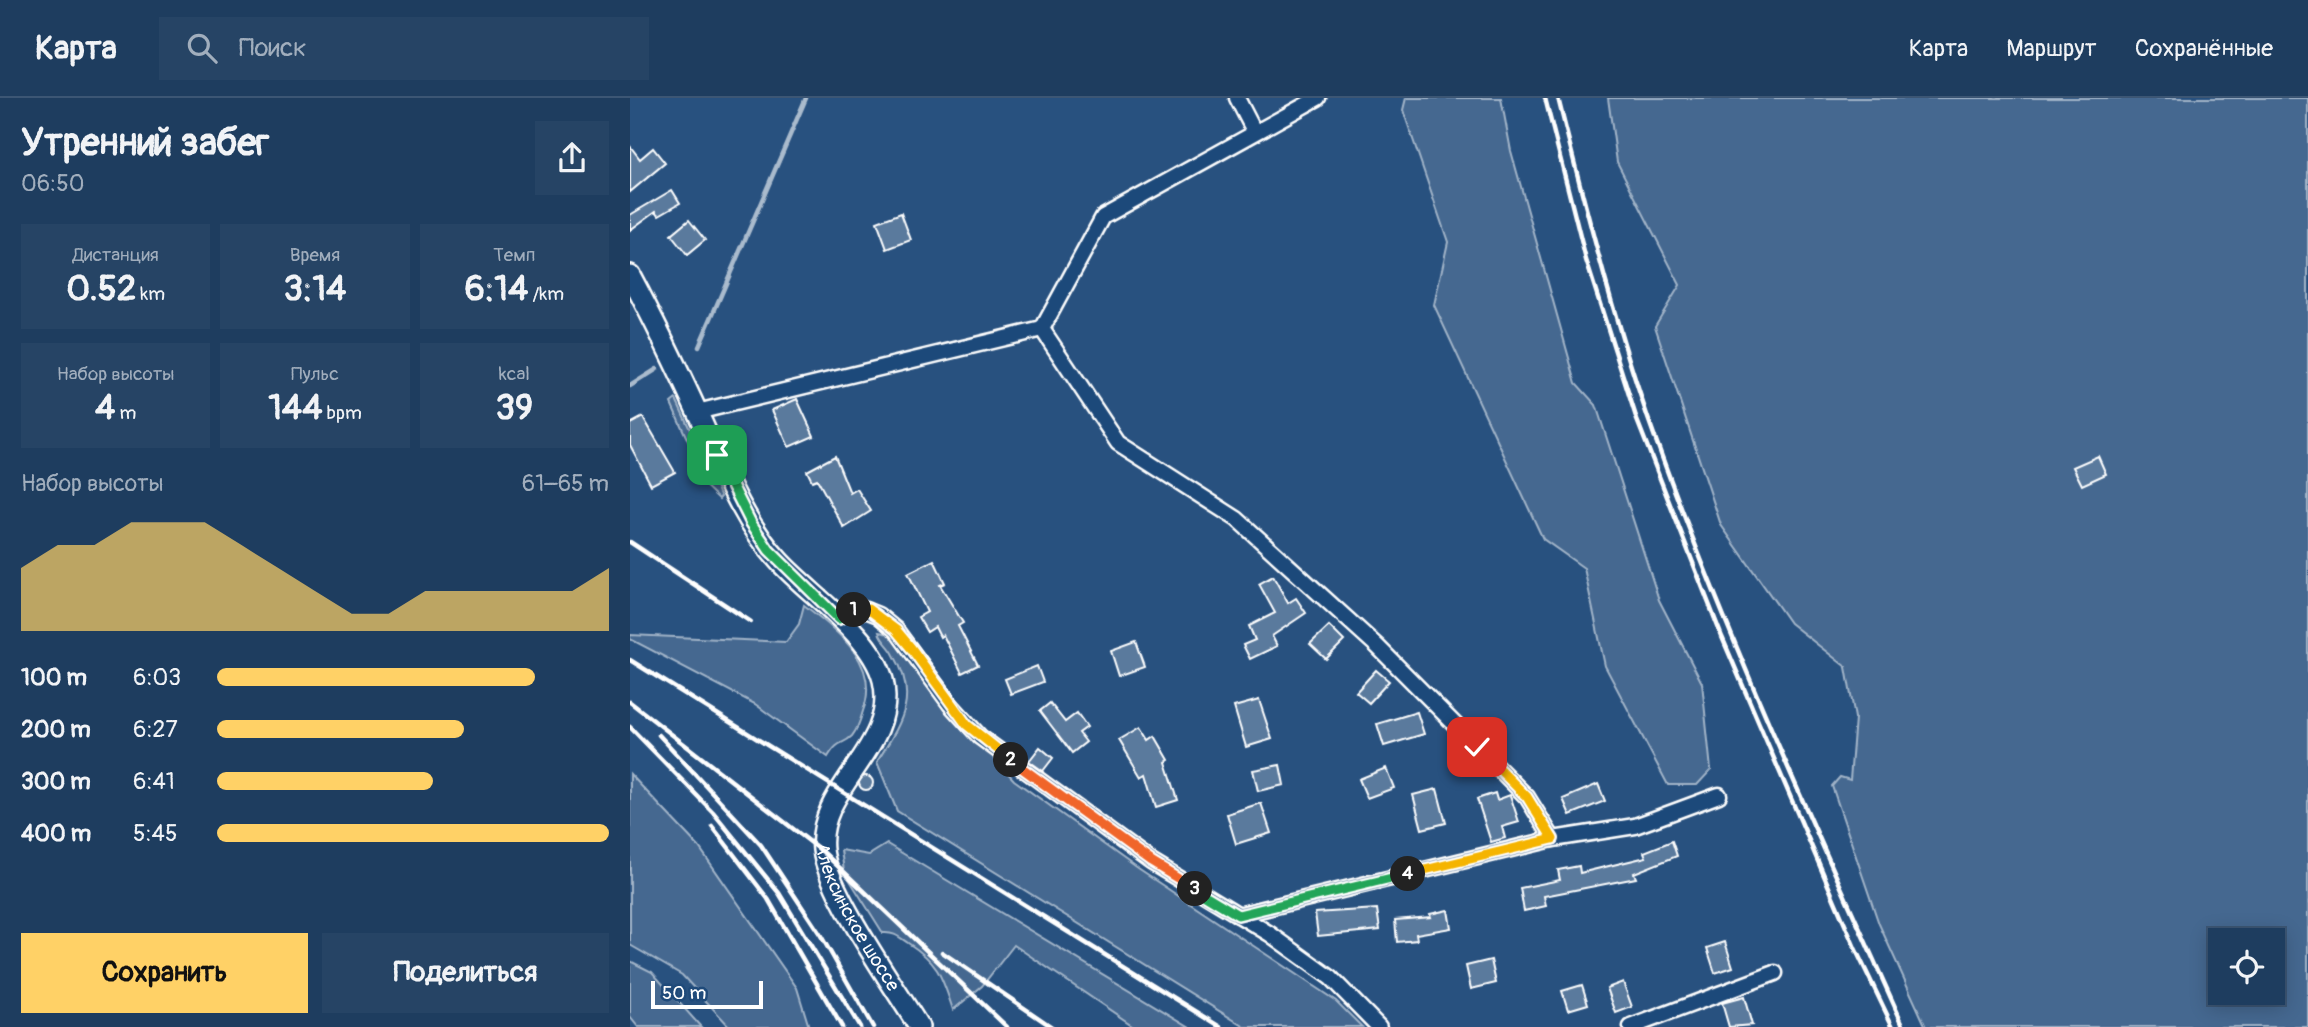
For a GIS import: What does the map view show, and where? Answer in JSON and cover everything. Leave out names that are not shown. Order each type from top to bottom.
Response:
[{"type":"main road","name":"Алексинское шоссе","points":[[630,275],[751,523],[764,543],[864,645],[879,670],[884,687],[884,710],[867,753],[841,790],[827,818],[822,841],[824,860],[837,891],[919,1027]]},
{"type":"street","points":[[1237,98],[1254,131]]},
{"type":"street","points":[[697,412],[1042,329],[1103,217],[1254,131],[1318,98]]},
{"type":"street","points":[[1042,329],[1118,443],[1237,519],[1377,646],[1527,797],[1553,839]]},
{"type":"street","points":[[839,619],[858,607],[878,615],[911,648],[950,704],[980,737],[1151,862],[1238,915],[1331,978],[1379,1027]]},
{"type":"street","points":[[1238,915],[1553,839],[1635,826],[1719,795]]},
{"type":"street","points":[[1631,1027],[1654,1016],[1775,973]]},
{"type":"shaded area","points":[[1406,98],[1501,98],[1511,151],[1576,383],[1596,405],[1659,600],[1702,683],[1711,770],[1697,785],[1668,785],[1605,666],[1584,568],[1543,539],[1434,305],[1448,242],[1403,110]]},
{"type":"shaded area","points":[[1608,98],[2308,98],[2308,1027],[1926,1027],[1879,924],[1832,786],[1840,777],[1850,780],[1855,718],[1846,667],[1790,623],[1721,525],[1655,326],[1680,285],[1617,162]]},
{"type":"shaded area","points":[[676,399],[721,497],[719,499],[697,478],[702,472],[671,403]]},
{"type":"shaded area","points":[[804,605],[842,637],[861,663],[866,678],[867,694],[857,727],[852,736],[838,745],[828,757],[755,704],[630,639],[630,635],[786,642],[799,624]]},
{"type":"shaded area","points":[[879,632],[889,634],[905,648],[923,680],[1014,780],[1138,869],[1336,1001],[1362,1027],[1245,1027],[897,811],[877,762],[904,711],[906,685],[894,655]]},
{"type":"shaded area","points":[[630,774],[699,847],[797,988],[809,1027],[730,1027],[682,975],[630,945]]},
{"type":"shaded area","points":[[887,844],[1190,1027],[1135,1027],[1014,945],[982,986],[953,1010],[933,964],[899,937],[883,933],[844,871],[841,850],[869,855]]},
{"type":"shaded area","points":[[630,961],[652,972],[701,1027],[638,1027],[630,1017]]},
{"type":"building","points":[[630,146],[640,159],[653,148],[665,163],[630,192]]},
{"type":"building","points":[[672,190],[680,203],[659,215],[656,211],[630,230],[630,215]]},
{"type":"building","points":[[901,213],[911,240],[887,249],[877,222]]},
{"type":"building","points":[[689,220],[705,240],[687,255],[671,235]]},
{"type":"building","points":[[797,399],[814,436],[789,447],[772,410]]},
{"type":"building","points":[[643,417],[675,472],[651,485],[630,445],[630,424]]},
{"type":"building","points":[[835,456],[850,493],[857,489],[871,511],[844,528],[817,479],[812,481],[807,471]]},
{"type":"building","points":[[2098,456],[2106,474],[2082,485],[2073,467]]},
{"type":"building","points":[[934,560],[945,583],[940,585],[963,623],[958,626],[978,665],[962,673],[943,635],[940,637],[935,627],[927,632],[918,617],[927,612],[908,573]]},
{"type":"building","points":[[1273,576],[1288,603],[1296,598],[1306,613],[1272,636],[1277,646],[1250,659],[1243,645],[1255,640],[1249,626],[1275,613],[1259,584]]},
{"type":"building","points":[[1329,626],[1344,641],[1326,659],[1310,644]]},
{"type":"building","points":[[1136,642],[1145,667],[1119,676],[1111,651]]},
{"type":"building","points":[[1037,666],[1043,682],[1011,694],[1005,679]]},
{"type":"building","points":[[1376,670],[1389,681],[1369,703],[1356,692]]},
{"type":"building","points":[[1259,700],[1272,739],[1246,747],[1234,707]]},
{"type":"building","points":[[1050,703],[1065,722],[1077,713],[1087,727],[1079,733],[1086,742],[1072,753],[1040,711]]},
{"type":"building","points":[[1417,712],[1424,734],[1384,746],[1377,724]]},
{"type":"building","points":[[1141,727],[1149,740],[1155,736],[1169,760],[1166,762],[1178,800],[1156,807],[1146,774],[1141,777],[1119,740]]},
{"type":"building","points":[[1040,747],[1053,758],[1043,771],[1029,761]]},
{"type":"building","points":[[1280,765],[1284,785],[1258,791],[1253,770]]},
{"type":"building","points":[[1386,768],[1394,788],[1367,798],[1359,779]]},
{"type":"building","points":[[863,776],[869,776],[873,783],[869,790],[863,790],[859,786],[859,780]]},
{"type":"building","points":[[1598,784],[1605,801],[1570,815],[1563,799]]},
{"type":"building","points":[[1437,789],[1446,823],[1422,829],[1413,795]]},
{"type":"building","points":[[1495,793],[1497,800],[1510,795],[1519,822],[1502,827],[1505,838],[1491,842],[1477,799]]},
{"type":"building","points":[[1261,803],[1271,833],[1236,844],[1227,814]]},
{"type":"building","points":[[1672,841],[1677,856],[1634,873],[1636,878],[1544,896],[1546,906],[1524,911],[1520,888],[1560,880],[1558,870],[1579,866],[1580,873],[1646,857],[1644,852]]},
{"type":"building","points":[[1377,909],[1380,930],[1318,936],[1315,913]]},
{"type":"building","points":[[1448,910],[1451,928],[1416,934],[1417,940],[1397,942],[1395,920],[1431,917],[1430,914]]},
{"type":"building","points":[[1725,942],[1733,967],[1715,973],[1707,948]]},
{"type":"building","points":[[1491,960],[1496,983],[1471,989],[1466,966]]},
{"type":"building","points":[[1623,982],[1632,1007],[1616,1013],[1607,988]]},
{"type":"building","points":[[1582,985],[1588,1004],[1568,1010],[1562,991]]},
{"type":"building","points":[[1744,997],[1752,1025],[1729,1027],[1722,1003]]},
{"type":"waterway","points":[[699,346],[806,98]]},
{"type":"waterway","points":[[630,386],[657,369]]},
{"type":"railway","points":[[1545,98],[1586,260],[1637,420],[1722,637],[1855,948],[1893,1027]]},
{"type":"railway","points":[[1558,98],[1623,339],[1676,495],[1737,649],[1904,1027]]},
{"type":"railway","points":[[630,542],[751,622]]},
{"type":"railway","points":[[630,660],[1221,1027]]},
{"type":"railway","points":[[630,702],[823,852],[1007,1027]]},
{"type":"railway","points":[[630,727],[713,812],[779,893],[860,1027]]},
{"type":"railway","points":[[659,735],[761,845],[820,934],[873,1027]]},
{"type":"railway","points":[[712,826],[768,899],[842,1027]]},
{"type":"railway","points":[[942,952],[1052,1027]]},
{"type":"route","points":[[717,455],[751,523],[769,550],[839,619],[858,607],[878,615],[896,630],[950,704],[980,737],[1151,862],[1238,915],[1553,839],[1527,797],[1477,747]]}]
